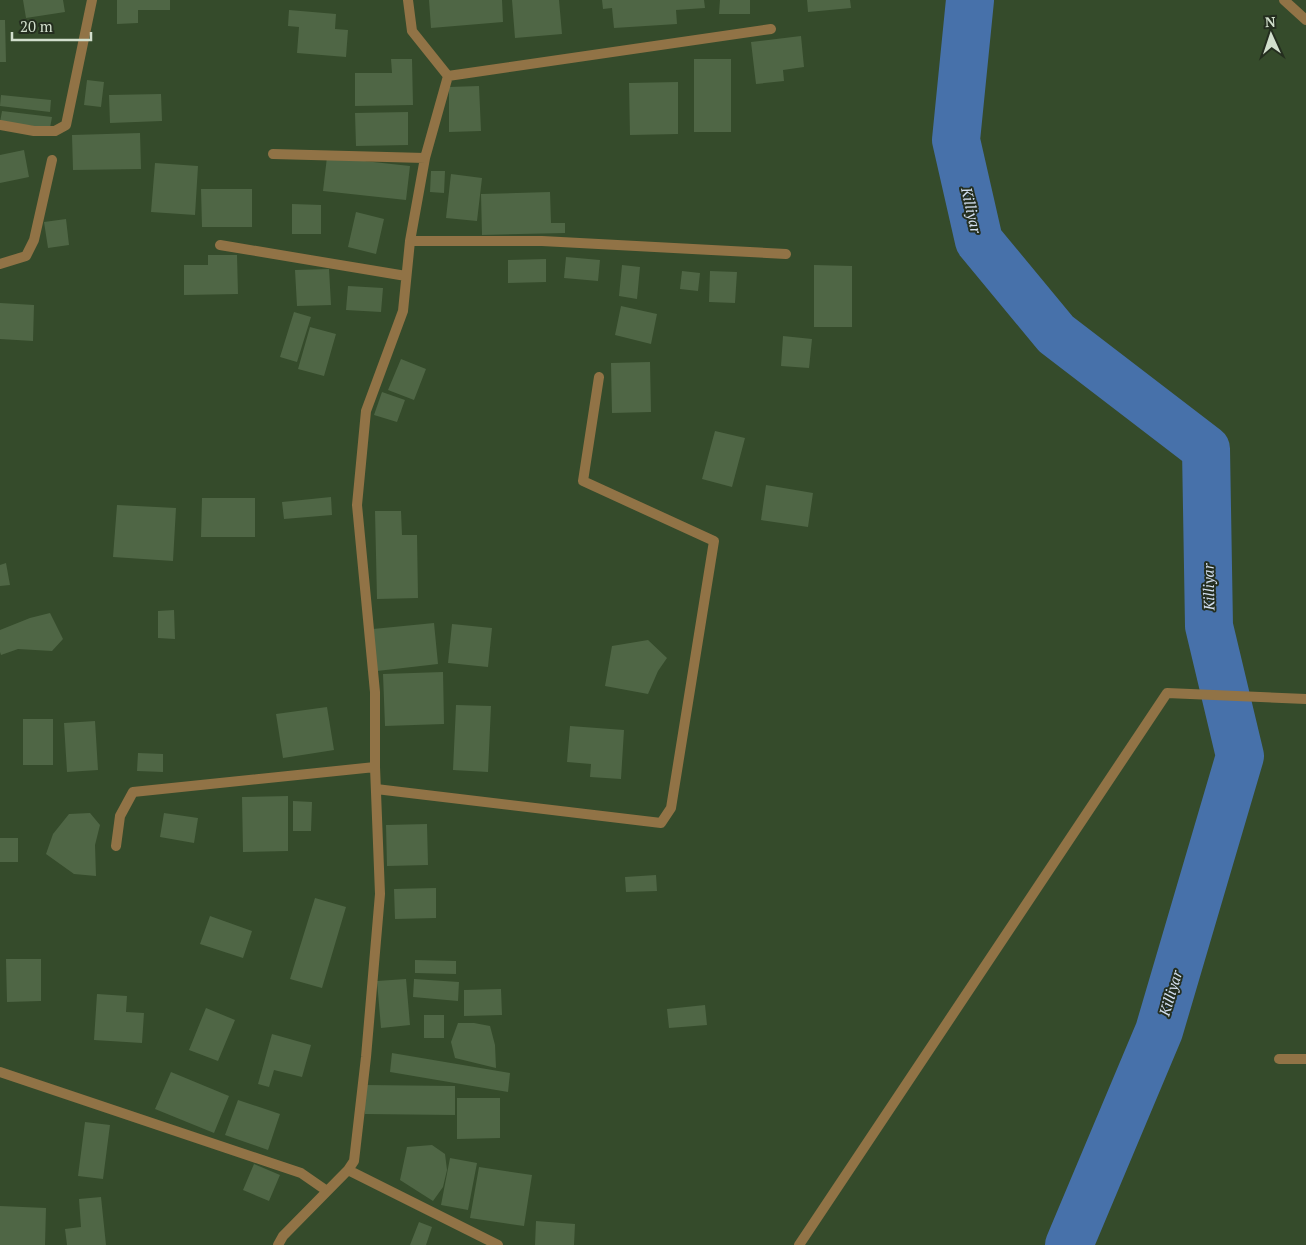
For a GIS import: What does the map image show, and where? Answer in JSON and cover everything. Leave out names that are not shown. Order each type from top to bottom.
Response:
[{"type":"street","points":[[0,126],[34,132],[55,131],[66,125],[92,0]]},
{"type":"street","points":[[408,0],[412,31],[448,76]]},
{"type":"street","points":[[1284,0],[1306,20]]},
{"type":"street","points":[[448,76],[771,29]]},
{"type":"street","points":[[278,1245],[283,1236],[348,1170],[354,1161],[366,1057],[380,894],[375,767],[375,692],[357,506],[366,411],[402,311],[410,241],[425,158],[448,76]]},
{"type":"street","points":[[273,154],[425,158]]},
{"type":"street","points":[[0,264],[26,256],[34,240],[52,160]]},
{"type":"street","points":[[410,241],[542,241],[786,254]]},
{"type":"street","points":[[220,245],[406,276]]},
{"type":"street","points":[[376,789],[661,824],[670,808],[714,541],[583,482],[599,377]]},
{"type":"street","points":[[799,1245],[1168,693],[1306,699]]},
{"type":"street","points":[[116,846],[120,816],[133,792],[375,767]]},
{"type":"street","points":[[1279,1059],[1306,1059]]},
{"type":"street","points":[[0,1072],[300,1173],[327,1192]]},
{"type":"street","points":[[348,1170],[498,1245]]},
{"type":"building","points":[[23,0],[63,0],[65,12],[26,18]]},
{"type":"building","points":[[117,0],[170,0],[170,10],[138,10],[138,23],[117,24]]},
{"type":"building","points":[[429,0],[502,0],[503,22],[431,28]]},
{"type":"building","points":[[512,0],[559,0],[562,34],[515,38]]},
{"type":"building","points":[[602,0],[704,0],[705,8],[676,10],[677,24],[614,28],[612,8],[603,9]]},
{"type":"building","points":[[720,0],[750,0],[750,14],[719,14]]},
{"type":"building","points":[[807,0],[850,0],[851,8],[808,12]]},
{"type":"building","points":[[289,10],[336,14],[335,29],[348,30],[346,57],[297,53],[299,27],[288,26]]},
{"type":"building","points":[[0,20],[5,20],[6,62],[0,62]]},
{"type":"building","points":[[801,36],[804,67],[783,70],[784,81],[756,84],[751,42]]},
{"type":"building","points":[[391,59],[412,59],[413,105],[355,106],[355,73],[392,73]]},
{"type":"building","points":[[694,59],[731,59],[731,132],[694,132]]},
{"type":"building","points":[[87,80],[104,82],[101,107],[84,105]]},
{"type":"building","points":[[678,82],[678,134],[630,135],[629,83]]},
{"type":"building","points":[[479,86],[481,131],[449,132],[449,87]]},
{"type":"building","points":[[161,94],[162,121],[110,123],[109,95]]},
{"type":"building","points":[[1,95],[51,100],[50,112],[0,106]]},
{"type":"building","points":[[2,111],[52,117],[50,128],[0,122]]},
{"type":"building","points":[[408,112],[408,145],[356,146],[355,113]]},
{"type":"building","points":[[140,133],[141,169],[73,170],[72,135]]},
{"type":"building","points":[[24,150],[29,177],[0,183],[0,155]]},
{"type":"building","points":[[327,157],[410,166],[406,200],[323,191]]},
{"type":"building","points":[[155,163],[198,166],[195,215],[151,212]]},
{"type":"building","points":[[431,171],[445,171],[444,193],[430,192]]},
{"type":"building","points":[[451,174],[482,178],[477,221],[446,218]]},
{"type":"building","points":[[201,189],[252,189],[252,227],[202,227]]},
{"type":"building","points":[[550,192],[551,223],[565,223],[565,233],[482,235],[481,194]]},
{"type":"building","points":[[292,204],[321,205],[321,234],[292,234]]},
{"type":"building","points":[[356,212],[384,219],[376,254],[348,247]]},
{"type":"building","points":[[66,219],[69,245],[48,248],[44,222]]},
{"type":"building","points":[[208,255],[237,255],[238,294],[184,295],[184,265],[208,265]]},
{"type":"building","points":[[566,257],[600,260],[598,281],[564,278]]},
{"type":"building","points":[[546,259],[546,282],[508,283],[508,260]]},
{"type":"building","points":[[622,265],[640,267],[637,299],[619,296]]},
{"type":"building","points":[[814,265],[852,266],[852,327],[814,327]]},
{"type":"building","points":[[329,269],[331,305],[297,306],[295,270]]},
{"type":"building","points":[[682,271],[700,273],[698,291],[680,289]]},
{"type":"building","points":[[710,271],[737,272],[735,303],[709,302]]},
{"type":"building","points":[[348,286],[383,288],[381,312],[346,310]]},
{"type":"building","points":[[0,303],[34,305],[33,341],[0,339]]},
{"type":"building","points":[[621,306],[657,314],[651,344],[615,335]]},
{"type":"building","points":[[294,312],[311,317],[297,362],[280,357]]},
{"type":"building","points":[[310,327],[336,334],[324,376],[298,369]]},
{"type":"building","points":[[783,336],[812,339],[809,368],[781,366]]},
{"type":"building","points":[[401,359],[426,369],[414,400],[388,390]]},
{"type":"building","points":[[650,362],[651,412],[612,413],[611,363]]},
{"type":"building","points":[[382,392],[405,400],[397,422],[374,415]]},
{"type":"building","points":[[715,431],[745,438],[732,487],[702,479]]},
{"type":"building","points":[[766,485],[813,493],[808,527],[761,520]]},
{"type":"building","points":[[331,497],[332,515],[284,519],[282,502]]},
{"type":"building","points":[[202,498],[255,498],[255,537],[201,537]]},
{"type":"building","points":[[117,505],[176,508],[173,561],[113,557]]},
{"type":"building","points":[[375,511],[401,511],[402,535],[417,535],[418,598],[377,599]]},
{"type":"building","points":[[6,563],[10,585],[0,586],[0,565]]},
{"type":"building","points":[[174,610],[175,639],[158,638],[158,611]]},
{"type":"building","points":[[50,613],[63,639],[52,651],[18,649],[1,655],[0,630],[30,618]]},
{"type":"building","points":[[434,623],[438,664],[377,671],[373,629]]},
{"type":"building","points":[[452,624],[492,628],[488,667],[448,663]]},
{"type":"building","points":[[648,640],[667,658],[658,671],[648,694],[605,686],[612,646]]},
{"type":"building","points":[[443,672],[444,724],[385,726],[383,674]]},
{"type":"building","points":[[456,705],[491,706],[488,772],[453,770]]},
{"type":"building","points":[[327,707],[334,750],[283,758],[276,714]]},
{"type":"building","points":[[23,719],[53,719],[53,765],[23,765]]},
{"type":"building","points":[[95,721],[98,770],[67,772],[64,723]]},
{"type":"building","points":[[570,726],[624,730],[621,779],[590,777],[591,764],[567,762]]},
{"type":"building","points":[[138,753],[163,754],[163,772],[137,771]]},
{"type":"building","points":[[288,796],[288,851],[243,852],[242,797]]},
{"type":"building","points":[[293,801],[312,802],[311,831],[293,831]]},
{"type":"building","points":[[90,813],[100,825],[95,845],[96,876],[74,874],[46,854],[53,834],[69,814]]},
{"type":"building","points":[[164,813],[198,818],[194,843],[160,837]]},
{"type":"building","points":[[427,824],[428,865],[387,866],[386,825]]},
{"type":"building","points":[[0,838],[18,838],[18,862],[0,862]]},
{"type":"building","points":[[656,875],[657,891],[626,892],[625,877]]},
{"type":"building","points":[[436,888],[436,918],[395,919],[394,889]]},
{"type":"building","points":[[315,898],[346,907],[322,988],[290,979]]},
{"type":"building","points":[[210,916],[252,931],[243,958],[200,944]]},
{"type":"building","points":[[6,959],[41,959],[41,1001],[7,1002]]},
{"type":"building","points":[[415,960],[456,961],[456,974],[415,973]]},
{"type":"building","points":[[406,979],[410,1025],[381,1028],[377,981]]},
{"type":"building","points":[[414,979],[459,982],[458,1001],[413,997]]},
{"type":"building","points":[[501,989],[502,1015],[464,1016],[464,990]]},
{"type":"building","points":[[97,994],[127,996],[126,1012],[144,1013],[142,1043],[94,1040]]},
{"type":"building","points":[[705,1005],[707,1025],[669,1028],[667,1009]]},
{"type":"building","points":[[206,1008],[235,1020],[218,1061],[189,1050]]},
{"type":"building","points":[[424,1015],[444,1015],[444,1038],[424,1038]]},
{"type":"building","points":[[458,1023],[490,1026],[495,1045],[496,1068],[455,1058],[451,1042]]},
{"type":"building","points":[[272,1034],[311,1045],[302,1077],[274,1070],[269,1087],[258,1084]]},
{"type":"building","points":[[392,1053],[510,1073],[508,1092],[390,1072]]},
{"type":"building","points":[[171,1072],[229,1096],[214,1133],[155,1109]]},
{"type":"building","points":[[365,1085],[455,1086],[455,1115],[365,1114]]},
{"type":"building","points":[[457,1098],[500,1098],[500,1138],[457,1139]]},
{"type":"building","points":[[238,1100],[280,1114],[268,1150],[225,1135]]},
{"type":"building","points":[[85,1122],[110,1125],[103,1179],[78,1176]]},
{"type":"building","points":[[432,1145],[445,1154],[447,1170],[443,1187],[433,1201],[400,1180],[407,1147]]},
{"type":"building","points":[[450,1158],[477,1163],[468,1210],[441,1205]]},
{"type":"building","points":[[254,1164],[280,1175],[269,1201],[243,1190]]},
{"type":"building","points":[[479,1167],[532,1175],[524,1226],[470,1218]]},
{"type":"building","points":[[101,1197],[106,1245],[67,1245],[65,1229],[81,1227],[79,1199]]},
{"type":"building","points":[[0,1206],[46,1208],[45,1245],[0,1245]]},
{"type":"building","points":[[536,1221],[575,1224],[574,1245],[535,1245]]},
{"type":"building","points":[[419,1222],[432,1227],[426,1245],[410,1245]]},
{"type":"waterway","name":"Killiyar","points":[[970,0],[956,140],[979,241],[1056,334],[1206,449],[1209,626],[1240,756],[1159,1031],[1069,1245]]}]
